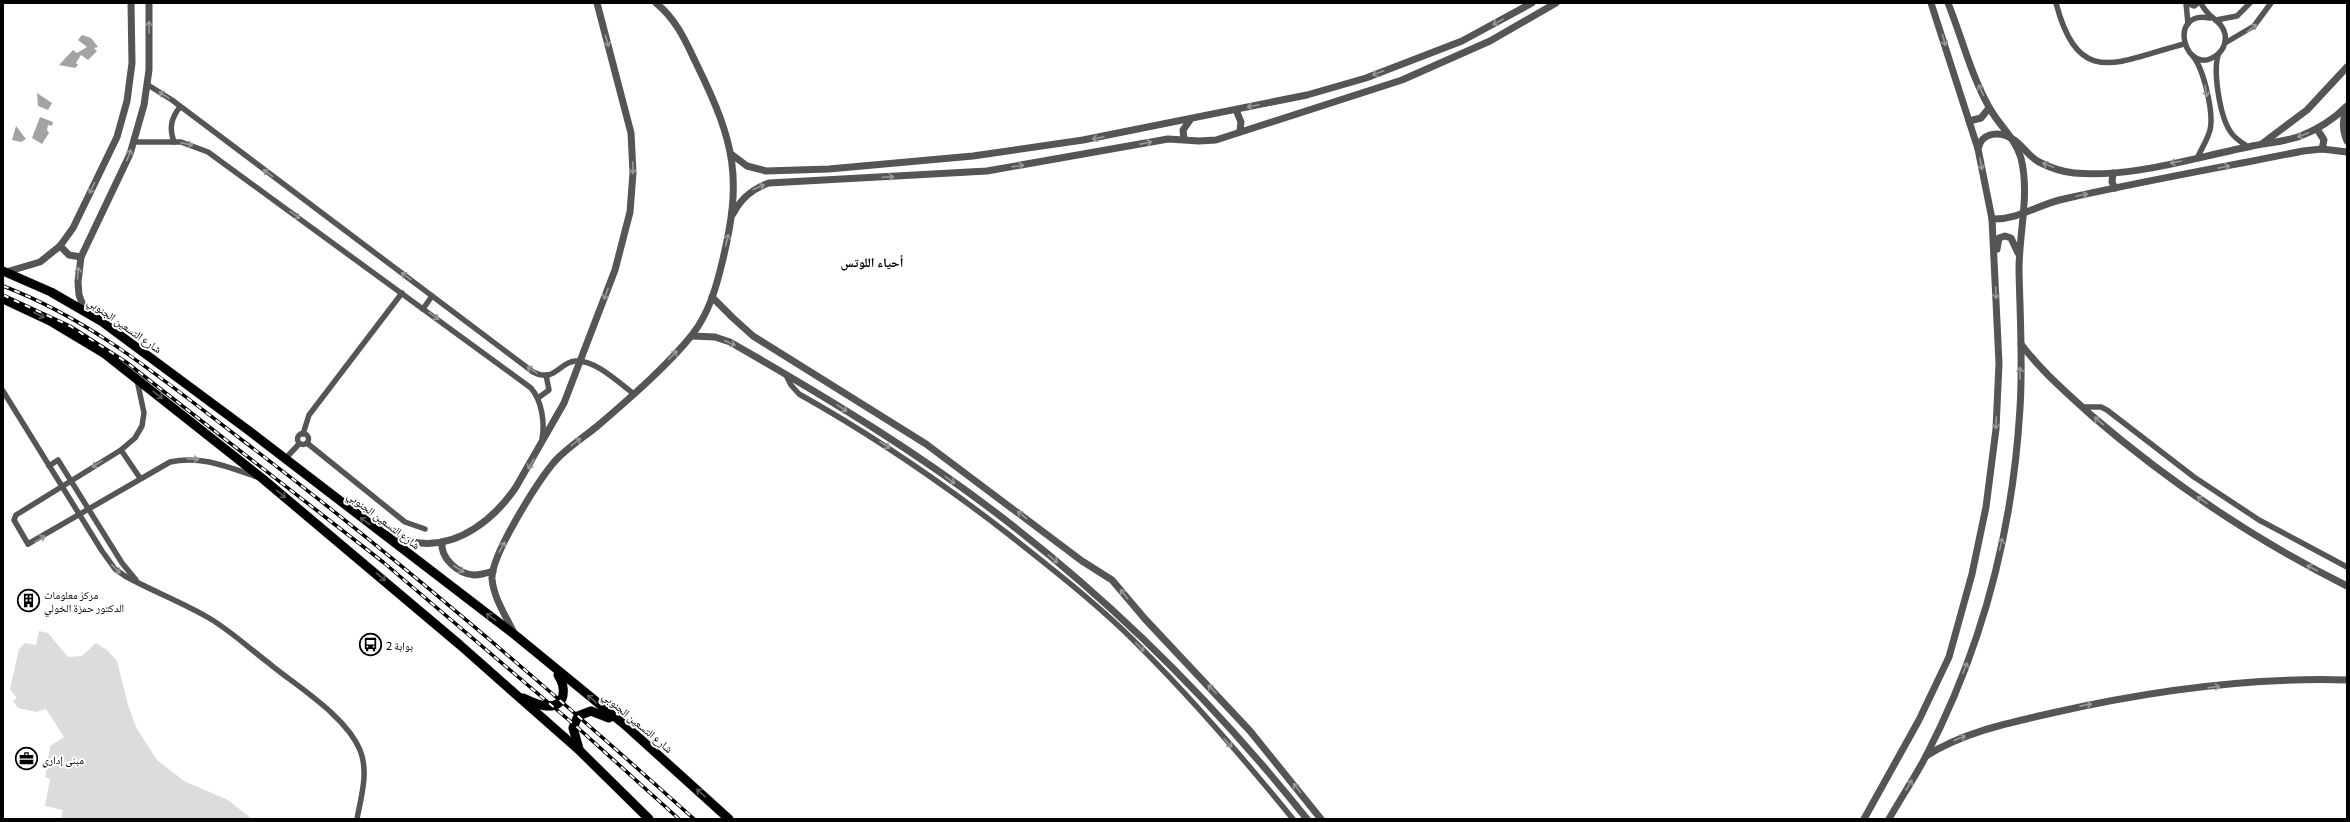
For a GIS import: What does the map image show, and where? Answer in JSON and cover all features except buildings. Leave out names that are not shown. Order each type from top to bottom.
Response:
[{"type":"main road","name":"شارع التسعين الجنوبي","points":[[4,271],[51,292],[85,311],[285,459],[515,635],[625,725],[729,819]]},
{"type":"main road","points":[[3,299],[68,331],[136,378],[263,479],[391,586],[580,751],[649,819]]},
{"type":"main road","points":[[516,695],[544,706],[556,705],[563,696],[564,688],[556,670]]},
{"type":"main road","points":[[580,751],[573,728],[576,720],[582,713],[595,711],[625,725]]},
{"type":"street","points":[[4,271],[40,262],[60,246],[77,221],[117,137],[123,119],[132,63],[131,3]]},
{"type":"street","points":[[85,311],[79,294],[78,282],[81,257],[134,142],[148,85],[149,3]]},
{"type":"street","points":[[381,533],[413,542],[442,542],[470,531],[498,510],[512,493],[541,446],[564,403],[621,251],[630,212],[633,173],[631,133],[598,3]]},
{"type":"street","points":[[515,635],[496,595],[493,571],[497,555],[549,468],[570,446],[600,424],[634,394],[692,336],[704,317],[712,297],[733,214],[734,181],[731,154],[722,118],[686,40],[674,21],[656,3]]},
{"type":"street","points":[[731,154],[747,166],[766,171],[872,166],[1038,147],[1190,120],[1307,95],[1366,78],[1462,41],[1532,3]]},
{"type":"street","points":[[733,214],[747,194],[770,184],[988,170],[1160,140],[1212,140],[1402,80],[1490,41],[1556,3]]},
{"type":"street","points":[[1864,819],[1919,720],[1949,656],[1972,574],[1986,507],[1996,429],[1999,363],[1992,219],[1978,149],[1931,3]]},
{"type":"street","points":[[2056,3],[2063,23],[2077,50],[2093,62],[2108,64],[2184,44]]},
{"type":"street","points":[[2186,3],[2191,6],[2198,3]]},
{"type":"street","points":[[2186,3],[2188,24],[2184,34],[2184,44],[2193,55],[2202,71],[2211,121],[2208,136],[2197,159]]},
{"type":"street","points":[[2202,3],[2210,18]]},
{"type":"street","points":[[2188,24],[2196,18],[2210,18],[2216,20],[2238,16],[2250,3]]},
{"type":"street","points":[[2248,147],[2231,132],[2225,120],[2216,75],[2219,53],[2225,43],[2254,26],[2270,3]]},
{"type":"street","points":[[1949,5],[1979,87],[1989,108],[2015,140],[2039,162],[2053,168],[2073,173],[2113,173],[2197,159],[2299,137],[2317,129],[2335,118],[2347,107]]},
{"type":"street","points":[[2216,20],[2225,32],[2225,43]]},
{"type":"street","points":[[2193,55],[2206,59],[2219,53]]},
{"type":"street","points":[[2260,145],[2307,110],[2347,67]]},
{"type":"street","points":[[148,85],[180,107],[533,372],[546,375],[554,374],[572,362],[580,362],[605,372],[634,394]]},
{"type":"street","points":[[174,142],[171,127],[172,120],[180,107]]},
{"type":"street","points":[[2347,107],[2343,119],[2343,132],[2347,141]]},
{"type":"street","points":[[1969,121],[1981,118],[1989,108]]},
{"type":"street","points":[[1236,110],[1242,122],[1240,131]]},
{"type":"street","points":[[1184,139],[1184,126],[1190,120]]},
{"type":"street","points":[[2317,129],[2324,140],[2322,149]]},
{"type":"street","points":[[1978,149],[1984,138],[1991,134],[2006,136],[2015,140]]},
{"type":"street","points":[[1889,819],[1926,756],[1952,700],[1973,648],[1984,614],[2011,497],[2020,408],[2021,344],[2019,256],[2025,190],[2024,173],[2015,140]]},
{"type":"street","points":[[134,142],[151,144],[174,142],[188,144],[208,152],[531,388],[538,398],[543,424],[541,446]]},
{"type":"street","points":[[1992,219],[2008,219],[2060,200],[2115,188],[2322,149],[2347,152]]},
{"type":"street","points":[[2113,173],[2112,182],[2115,188]]},
{"type":"street","points":[[1994,263],[1998,241],[2002,236],[2011,238],[2019,256]]},
{"type":"street","points":[[60,246],[69,255],[81,257]]},
{"type":"street","points":[[303,434],[306,419],[402,293]]},
{"type":"street","points":[[423,308],[432,296]]},
{"type":"street","points":[[712,297],[753,336],[926,444],[1082,561],[1112,580],[1145,619],[1216,693],[1275,761],[1321,819]]},
{"type":"street","points":[[692,336],[708,336],[730,342],[786,375],[891,438],[1013,526],[1114,610],[1179,673],[1266,768],[1307,819]]},
{"type":"street","points":[[2021,344],[2053,380],[2144,458],[2236,523],[2301,562],[2347,586]]},
{"type":"street","points":[[538,398],[549,390],[546,375]]},
{"type":"street","points":[[786,375],[799,394],[864,431],[937,480],[1036,556],[1101,610],[1164,672],[1293,819]]},
{"type":"street","points":[[136,378],[143,406],[144,420],[135,438],[121,450],[61,486],[14,517],[26,543],[30,545],[80,516],[163,464],[190,459],[214,463],[263,479]]},
{"type":"street","points":[[3,391],[102,551],[120,573],[203,614],[224,628],[345,727],[356,743],[363,760],[364,780],[357,819]]},
{"type":"street","points":[[2083,407],[2101,407],[2107,410],[2194,477],[2259,520],[2347,566]]},
{"type":"street","points":[[303,434],[308,437],[307,443]]},
{"type":"street","points":[[299,444],[298,436],[303,434]]},
{"type":"street","points":[[285,459],[299,444],[307,443],[406,522],[425,529]]},
{"type":"street","points":[[121,450],[140,478]]},
{"type":"street","points":[[49,466],[58,460],[125,568],[138,582]]},
{"type":"street","points":[[94,538],[103,532]]},
{"type":"street","points":[[442,542],[442,551],[445,558],[464,572],[475,575],[493,571]]},
{"type":"street","points":[[102,551],[111,545]]},
{"type":"street","points":[[1926,756],[1959,738],[1999,726],[2082,706],[2146,694],[2273,681],[2347,680]]},
{"type":"street","points":[[1266,768],[1275,761]]},
{"type":"shaded area","points":[[82,35],[91,38],[98,47],[94,48],[97,51],[88,60],[81,55],[76,63],[78,65],[75,68],[59,65],[73,50],[77,53],[87,47],[78,40]]},
{"type":"shaded area","points":[[37,93],[52,103],[48,110],[38,106]]},
{"type":"shaded area","points":[[40,117],[53,122],[52,126],[48,125],[47,130],[49,133],[42,144],[32,138]]},
{"type":"shaded area","points":[[16,126],[26,139],[21,142],[12,140]]},
{"type":"shaded area","points":[[39,631],[48,633],[68,657],[82,656],[96,643],[107,650],[117,661],[128,705],[137,729],[157,760],[184,781],[228,800],[252,819],[61,819],[63,810],[45,806],[50,779],[45,777],[50,746],[64,737],[46,709],[36,712],[18,708],[13,701],[17,698],[10,689],[19,649],[25,643],[36,645]]},
{"type":"railway","points":[[3,286],[68,316],[128,354],[186,397],[300,485],[415,577],[528,672],[694,819]]},
{"type":"railway","points":[[3,295],[70,326],[126,362],[383,562],[577,727],[679,819]]},
{"type":"place","name":"مركز معلومات الدكتور حمزة الخولي","points":[[29,600]]},
{"type":"place","name":"بوابة 2","points":[[370,645]]},
{"type":"place","name":"مبنى إداري","points":[[26,759]]},
{"type":"district","name":"أحياء اللوتس","points":[[872,262]]}]
